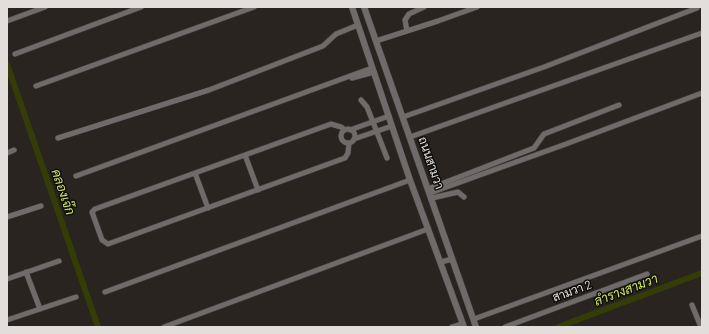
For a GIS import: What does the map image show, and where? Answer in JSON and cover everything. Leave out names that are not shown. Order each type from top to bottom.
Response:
[{"type":"street","points":[[7,21],[45,7]]},
{"type":"street","points":[[15,54],[141,7]]},
{"type":"street","points":[[36,86],[254,7]]},
{"type":"street","name":"ถนนสามวา","points":[[352,7],[410,180],[463,325]]},
{"type":"street","name":"ถนนสามวา","points":[[364,7],[476,327]]},
{"type":"street","points":[[407,31],[405,20],[410,14],[424,7]]},
{"type":"street","points":[[376,40],[476,7]]},
{"type":"street","points":[[403,117],[550,64],[697,8]]},
{"type":"street","points":[[58,138],[209,90],[323,46],[336,34],[358,25]]},
{"type":"street","points":[[410,137],[702,33]]},
{"type":"street","points":[[76,176],[343,79],[361,76],[373,70]]},
{"type":"street","points":[[430,193],[702,93]]},
{"type":"street","points":[[362,100],[367,107],[387,158]]},
{"type":"street","points":[[430,193],[534,148],[544,134],[618,105]]},
{"type":"street","points":[[349,143],[346,143],[341,138],[343,132],[389,116]]},
{"type":"street","points":[[354,139],[354,136],[348,130],[330,124],[94,209],[92,212],[102,240],[108,244],[345,158],[348,153],[349,143],[354,139],[392,126]]},
{"type":"street","points":[[7,152],[14,150]]},
{"type":"street","points":[[245,155],[258,190]]},
{"type":"street","points":[[195,173],[208,208]]},
{"type":"street","points":[[105,292],[410,180]]},
{"type":"street","points":[[430,193],[458,192],[464,197]]},
{"type":"street","points":[[7,217],[41,206]]},
{"type":"street","points":[[164,327],[428,229]]},
{"type":"street","points":[[474,319],[702,236]]},
{"type":"street","points":[[441,262],[452,259]]},
{"type":"street","points":[[7,279],[59,261]]},
{"type":"street","points":[[26,272],[40,309]]},
{"type":"street","name":"สามวา 2","points":[[505,327],[647,274]]},
{"type":"street","points":[[7,320],[76,297]]},
{"type":"street","points":[[692,305],[701,327]]},
{"type":"street","points":[[452,327],[463,325]]},
{"type":"waterway","name":"คลองเจ๊ก","points":[[7,64],[98,327]]},
{"type":"waterway","name":"ลำรางสามวา","points":[[558,327],[702,273]]}]
